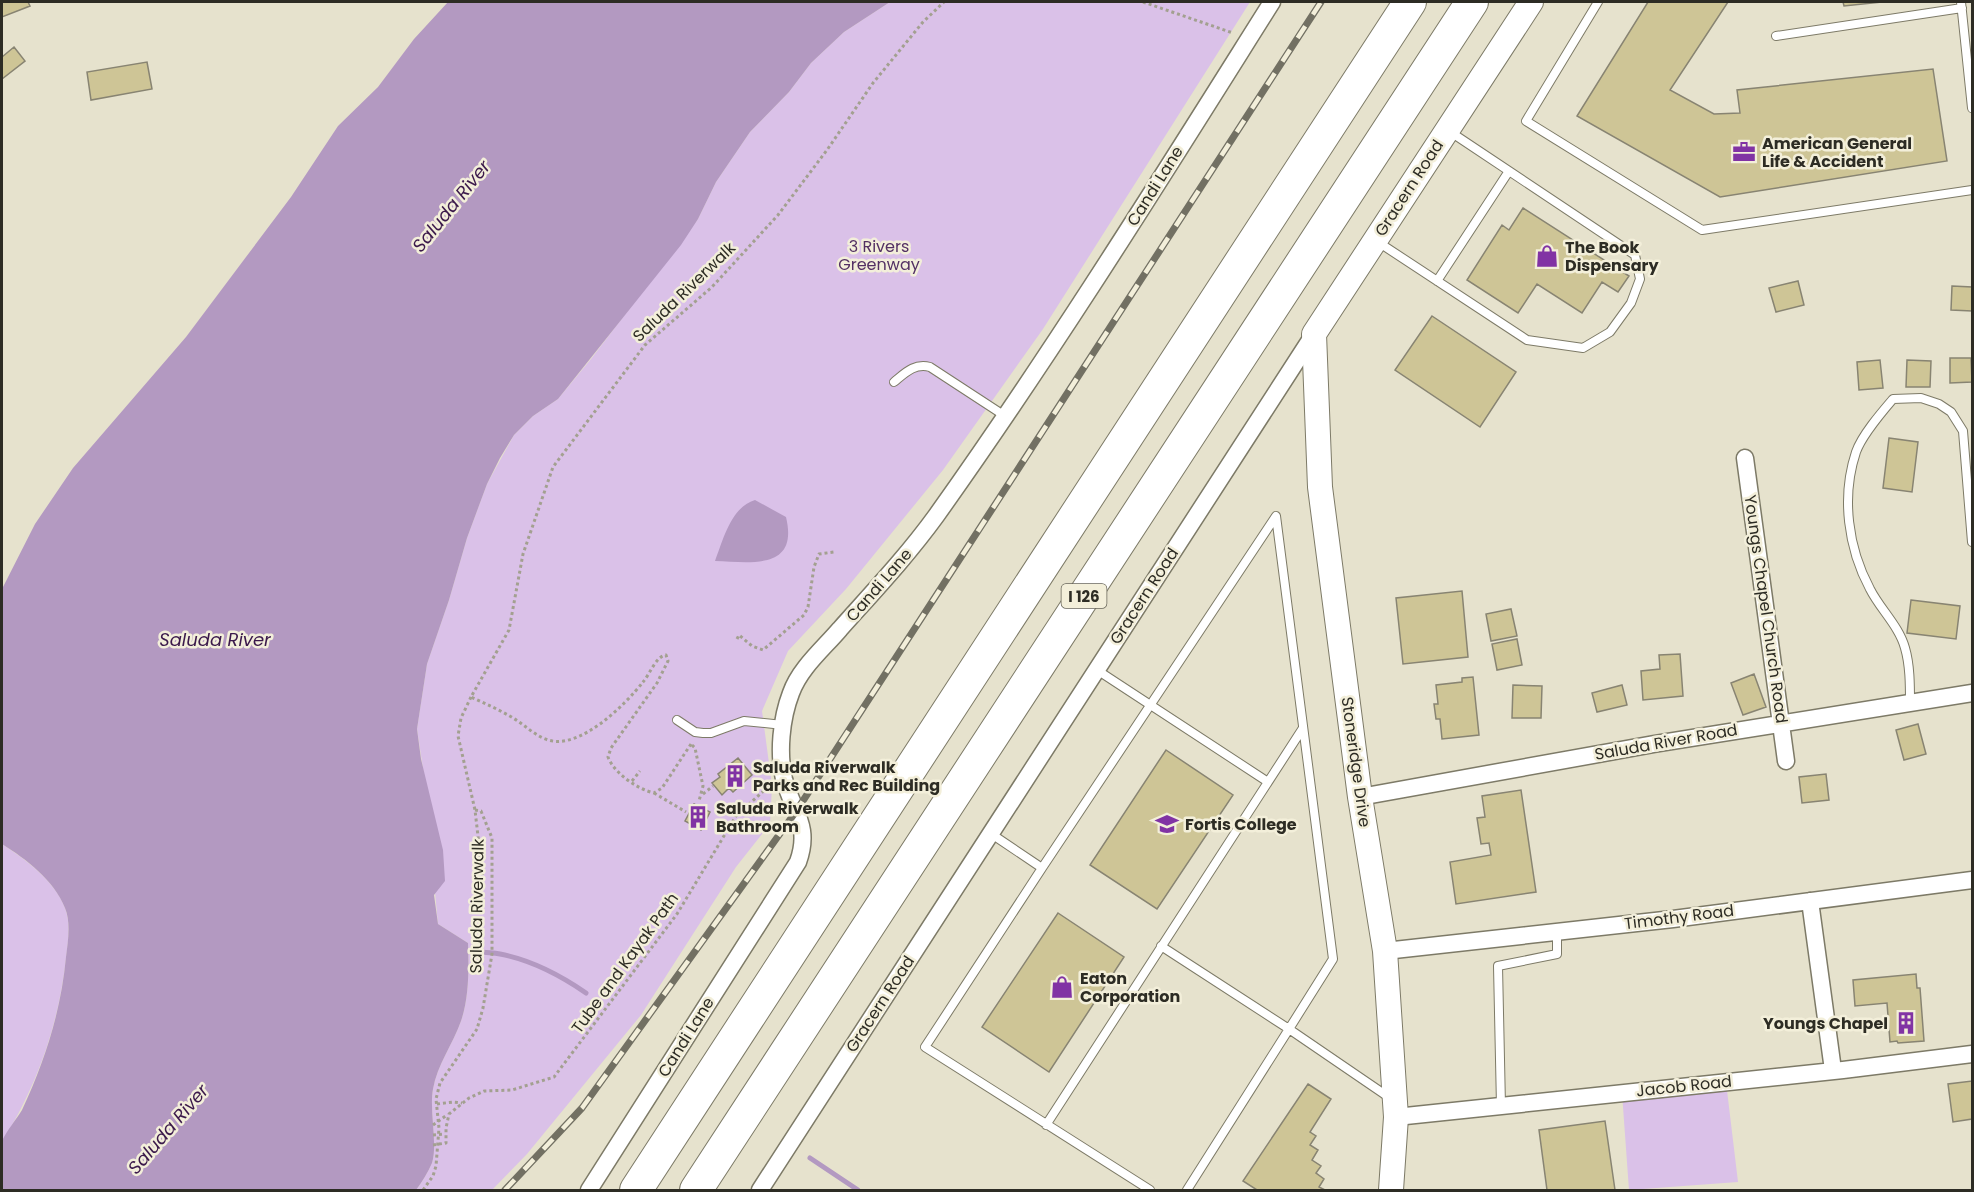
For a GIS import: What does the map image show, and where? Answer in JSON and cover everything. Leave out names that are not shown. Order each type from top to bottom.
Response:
[{"type":"highway","points":[[636,1191],[1410,2]]},
{"type":"highway","name":"I 126","points":[[696,1191],[1472,2]]},
{"type":"street","name":"Candi Lane","points":[[589,1191],[798,862],[803,841],[802,825],[783,773],[783,726],[790,693],[797,680],[913,546],[935,517],[1072,318],[1272,2]]},
{"type":"street","name":"Gracern Road","points":[[759,1191],[1531,2]]},
{"type":"street","name":"Stoneridge Drive","points":[[1314,334],[1320,487],[1360,797],[1385,951],[1395,1109],[1391,1191]]},
{"type":"street","name":"Youngs Chapel Church Road","points":[[1745,458],[1786,761]]},
{"type":"street","name":"Saluda River Road","points":[[1360,797],[1781,723],[1972,693]]},
{"type":"street","name":"Timothy Road","points":[[1385,951],[1972,880]]},
{"type":"street","points":[[1810,901],[1833,1070]]},
{"type":"street","name":"Jacob Road","points":[[1395,1109],[1501,1106],[1972,1054]]},
{"type":"lane","points":[[1598,2],[1526,122],[1702,230],[1972,190]]},
{"type":"lane","points":[[1776,36],[1962,4],[1972,108]]},
{"type":"lane","points":[[1375,240],[1527,340],[1583,348],[1610,332],[1631,303],[1640,279],[1635,255],[1447,130]]},
{"type":"lane","points":[[1437,281],[1509,171]]},
{"type":"lane","points":[[894,382],[914,367],[919,365],[930,367],[1005,416]]},
{"type":"lane","points":[[1910,703],[1905,647],[1861,572],[1853,551],[1849,525],[1849,486],[1857,450],[1893,399],[1921,398],[1939,404],[1951,412],[1963,431],[1972,542]]},
{"type":"lane","points":[[1150,1191],[925,1047],[1276,516],[1333,959],[1187,1191]]},
{"type":"lane","points":[[1096,670],[1268,782]]},
{"type":"lane","points":[[677,720],[695,732],[703,733],[711,733],[744,721],[783,726]]},
{"type":"lane","points":[[1046,1125],[1303,728]]},
{"type":"lane","points":[[990,833],[1042,868]]},
{"type":"lane","points":[[1501,1106],[1498,966],[1557,954],[1557,932]]},
{"type":"lane","points":[[1161,946],[1289,1029],[1395,1109]]},
{"type":"path","name":"Saluda Riverwalk","points":[[483,880],[476,810],[459,736],[461,718],[509,630],[523,554],[553,467],[645,345],[712,287],[778,215],[827,150],[873,83],[922,22],[944,2]]},
{"type":"path","points":[[1143,2],[1249,38]]},
{"type":"path","points":[[737,639],[739,635],[752,646],[763,650],[797,623],[808,607],[810,582],[819,554],[834,552]]},
{"type":"path","points":[[471,697],[516,719],[544,739],[558,742],[575,739],[600,723],[633,694],[645,681],[660,657],[666,655],[668,662],[657,682],[608,757],[612,765],[631,782],[686,812]]},
{"type":"path","points":[[685,739],[695,748],[702,778],[703,789],[700,798],[713,786]]},
{"type":"path","points":[[654,793],[662,788],[692,745]]},
{"type":"path","points":[[631,782],[640,771]]},
{"type":"path","name":"Tube and Kayak Path","points":[[433,1125],[462,1103],[483,1091],[512,1090],[554,1077],[677,914],[736,816],[783,773]]},
{"type":"path","name":"Saluda Riverwalk","points":[[423,1191],[434,1176],[436,1166],[439,1128],[437,1104],[440,1083],[477,1029],[492,954],[490,831],[481,811],[476,810]]},
{"type":"path","points":[[437,1104],[462,1103]]},
{"type":"path","points":[[433,1145],[446,1143],[445,1134],[449,1114]]},
{"type":"path","points":[[433,1136],[445,1134]]},
{"type":"green space","name":"3 Rivers Greenway","points":[[890,2],[1250,2],[1043,329],[943,470],[846,589],[788,651],[762,711],[772,786],[770,824],[736,867],[641,1015],[527,1154],[492,1190],[416,1190],[425,1177],[434,1155],[433,1089],[438,1071],[464,1012],[468,963],[468,943],[438,924],[424,775],[417,729],[427,664],[467,538],[487,484],[514,435],[533,416],[558,399],[698,219],[716,182],[750,132],[789,92],[811,63],[844,32]]},
{"type":"green space","points":[[2,844],[47,880],[60,898],[68,920],[68,946],[58,1007],[44,1054],[26,1099],[2,1142]]},
{"type":"green space","points":[[1726,1082],[1738,1182],[1629,1190],[1622,1093]]},
{"type":"water","name":"Saluda River","points":[[448,2],[890,2],[844,32],[811,63],[789,92],[750,132],[716,182],[698,219],[681,245],[558,399],[533,416],[514,435],[487,484],[467,538],[427,664],[417,729],[421,759],[443,850],[445,881],[434,895],[438,924],[468,943],[468,962],[464,1012],[438,1071],[433,1089],[434,1155],[425,1177],[416,1190],[2,1190],[2,1141],[22,1110],[51,1035],[64,977],[68,919],[60,898],[47,879],[30,863],[2,844],[2,589],[35,524],[73,468],[186,337],[291,197],[338,126],[378,87],[414,39]]},
{"type":"water","points":[[755,500],[786,517],[788,534],[785,547],[778,555],[768,560],[715,561],[734,517],[747,504]]},
{"type":"building","points":[[2,2],[28,2],[30,6],[2,17]]},
{"type":"building","points":[[1648,2],[1728,2],[1670,90],[1714,114],[1740,113],[1737,90],[1933,69],[1947,161],[1720,197],[1577,116]]},
{"type":"building","points":[[1843,2],[1882,2],[1844,6]]},
{"type":"building","points":[[14,47],[25,61],[2,79],[2,57]]},
{"type":"building","points":[[147,62],[152,89],[91,100],[87,72]]},
{"type":"building","points":[[1523,208],[1629,276],[1618,292],[1602,282],[1582,313],[1537,284],[1518,313],[1467,280],[1502,225],[1509,230]]},
{"type":"building","points":[[1798,281],[1804,305],[1776,312],[1769,288]]},
{"type":"building","points":[[1952,286],[1972,287],[1972,311],[1951,310]]},
{"type":"building","points":[[1432,316],[1516,372],[1480,427],[1395,370]]},
{"type":"building","points":[[1950,358],[1971,358],[1972,382],[1950,383]]},
{"type":"building","points":[[1880,360],[1883,388],[1859,390],[1857,362]]},
{"type":"building","points":[[1907,360],[1931,361],[1930,387],[1906,387]]},
{"type":"building","points":[[1889,438],[1918,442],[1912,492],[1883,488]]},
{"type":"building","points":[[1462,591],[1468,657],[1403,664],[1396,598]]},
{"type":"building","points":[[1911,600],[1960,606],[1956,639],[1907,633]]},
{"type":"building","points":[[1511,609],[1517,636],[1491,641],[1486,614]]},
{"type":"building","points":[[1517,639],[1522,665],[1497,670],[1492,644]]},
{"type":"building","points":[[1680,654],[1683,696],[1643,700],[1641,671],[1660,669],[1659,655]]},
{"type":"building","points":[[1754,674],[1766,707],[1743,715],[1731,683]]},
{"type":"building","points":[[1473,677],[1479,735],[1442,739],[1440,719],[1436,719],[1434,704],[1438,704],[1436,685],[1462,682],[1462,678]]},
{"type":"building","points":[[1513,685],[1542,686],[1541,718],[1512,718]]},
{"type":"building","points":[[1622,685],[1627,705],[1597,712],[1592,693]]},
{"type":"building","points":[[1918,724],[1926,754],[1904,760],[1896,730]]},
{"type":"building","points":[[1166,750],[1233,795],[1157,909],[1090,865]]},
{"type":"building","name":"Saluda Riverwalk Parks and Rec Building","points":[[738,758],[752,775],[733,792],[729,788],[722,795],[712,783],[720,777],[718,774]]},
{"type":"building","points":[[1826,774],[1829,800],[1802,803],[1799,777]]},
{"type":"building","points":[[1521,790],[1536,892],[1456,904],[1450,862],[1491,855],[1489,843],[1481,844],[1477,818],[1485,817],[1482,796]]},
{"type":"building","name":"Saluda Riverwalk Bathroom","points":[[694,804],[710,812],[701,830],[685,821]]},
{"type":"building","points":[[1058,913],[1124,957],[1049,1072],[982,1027]]},
{"type":"building","name":"Youngs Chapel","points":[[1916,974],[1917,988],[1920,988],[1924,1041],[1890,1042],[1887,1003],[1855,1006],[1853,980]]},
{"type":"building","points":[[1972,1081],[1972,1119],[1953,1122],[1948,1084]]},
{"type":"building","points":[[1308,1084],[1331,1099],[1310,1132],[1316,1136],[1310,1145],[1318,1150],[1312,1160],[1321,1166],[1316,1173],[1324,1179],[1319,1187],[1325,1190],[1257,1190],[1243,1181]]},
{"type":"building","points":[[1605,1121],[1615,1190],[1547,1190],[1539,1130]]},
{"type":"waterway","points":[[462,951],[500,954],[523,960],[556,974],[586,993]]},
{"type":"waterway","points":[[810,1158],[858,1190]]},
{"type":"railway","points":[[505,1190],[582,1108],[797,810],[1321,2]]},
{"type":"place","name":"American General Life & Accident","points":[[1744,152]]},
{"type":"place","name":"The Book Dispensary","points":[[1547,256]]},
{"type":"place","name":"Saluda Riverwalk Parks and Rec Building","points":[[735,776]]},
{"type":"place","name":"Saluda Riverwalk Bathroom","points":[[698,817]]},
{"type":"place","name":"Fortis College","points":[[1167,824]]},
{"type":"place","name":"Eaton Corporation","points":[[1062,987]]},
{"type":"place","name":"Youngs Chapel","points":[[1906,1023]]}]
